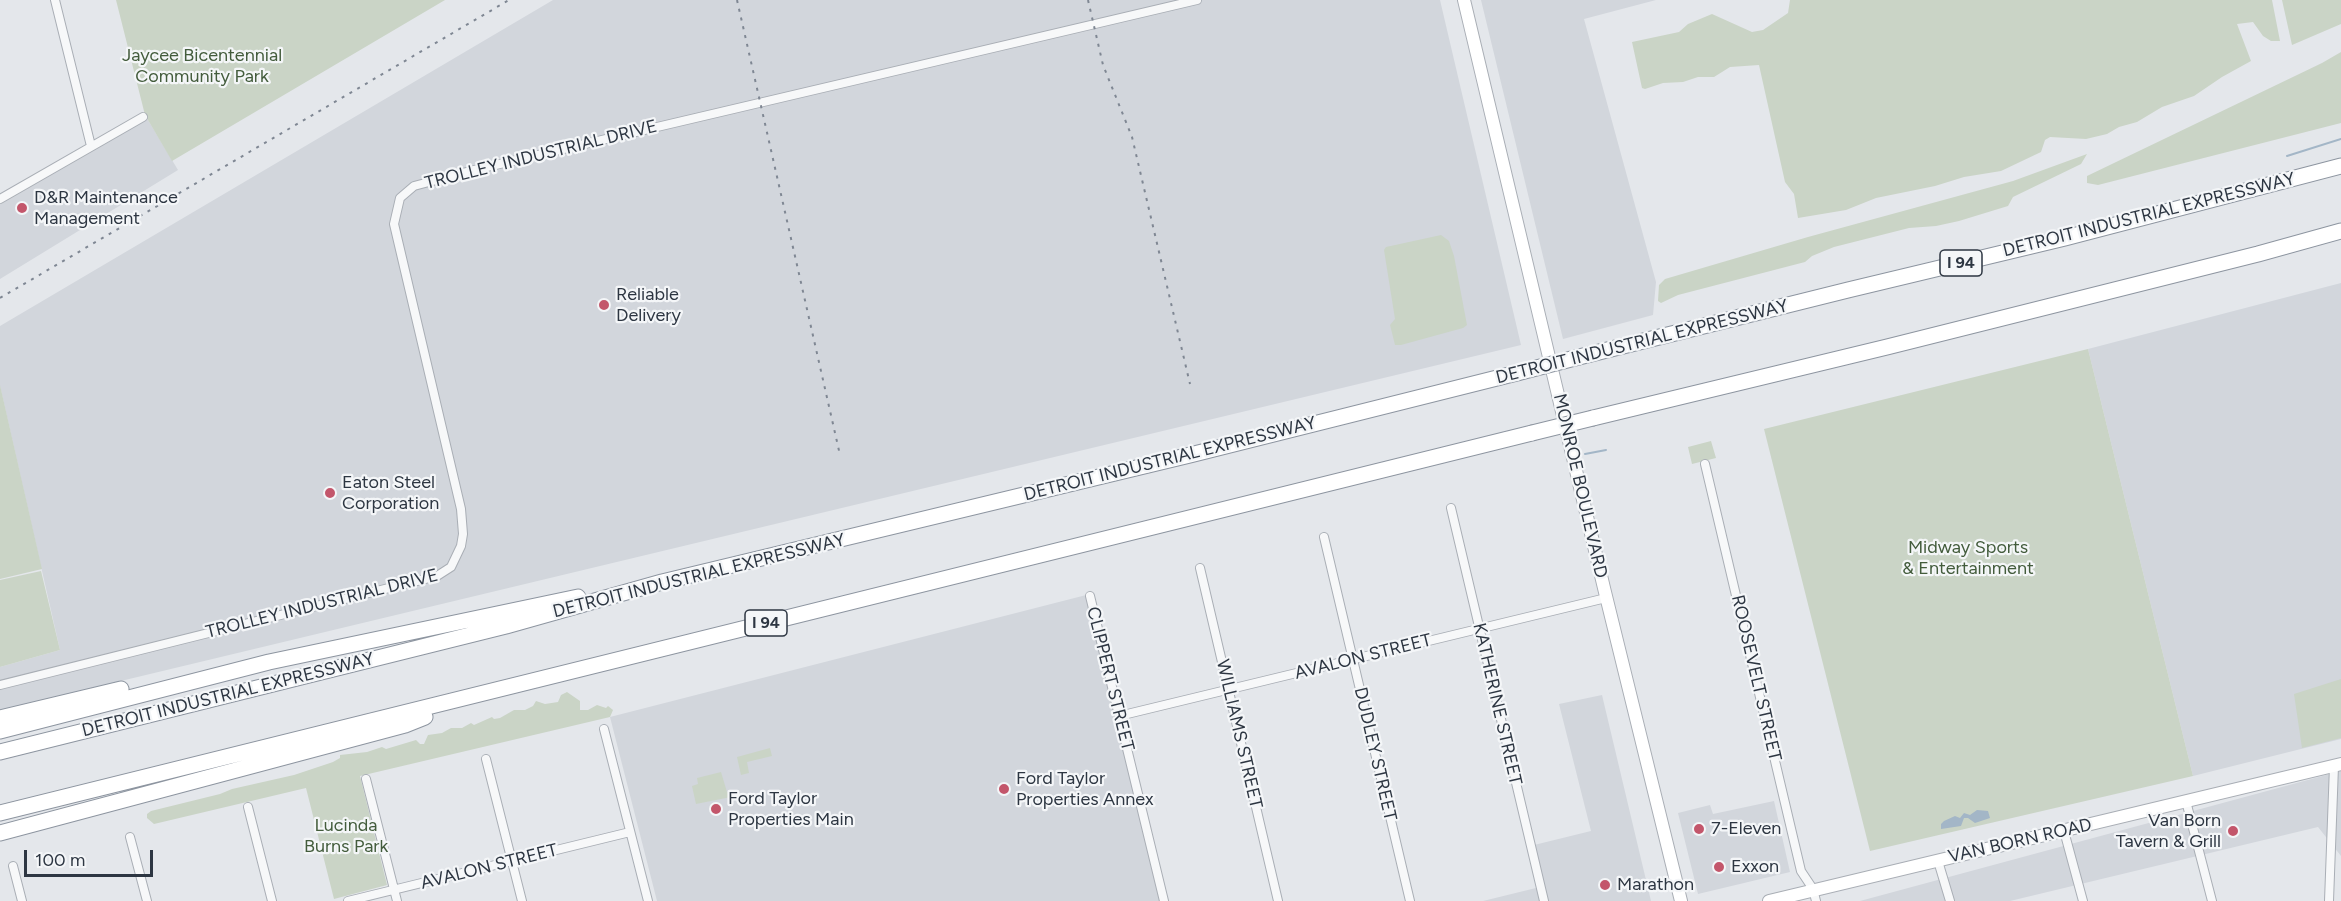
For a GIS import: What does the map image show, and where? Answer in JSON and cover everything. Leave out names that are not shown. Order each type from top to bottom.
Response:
[{"type":"highway","name":"DETROIT INDUSTRIAL EXPRESSWAY","points":[[0,752],[506,626],[662,582],[1179,458],[2065,238],[2341,166]]},
{"type":"highway","name":"I 94","points":[[0,813],[1898,344],[2341,231]]},
{"type":"highway","points":[[0,731],[269,662],[554,601],[662,582]]},
{"type":"highway","points":[[0,718],[164,679],[269,662]]},
{"type":"highway","points":[[0,833],[405,724],[503,689]]},
{"type":"street","points":[[55,0],[91,146]]},
{"type":"street","name":"TROLLEY INDUSTRIAL DRIVE","points":[[0,685],[437,576],[451,567],[461,546],[463,534],[461,510],[393,224],[400,198],[414,186],[1197,0]]},
{"type":"street","name":"MONROE BOULEVARD","points":[[1464,0],[1606,598],[1681,901]]},
{"type":"street","points":[[0,199],[143,117]]},
{"type":"street","name":"ROOSEVELT STREET","points":[[1705,464],[1801,871],[1814,895]]},
{"type":"street","name":"KATHERINE STREET","points":[[1451,508],[1544,901]]},
{"type":"street","name":"DUDLEY STREET","points":[[1324,537],[1410,901]]},
{"type":"street","name":"WILLIAMS STREET","points":[[1200,568],[1278,901]]},
{"type":"street","name":"CLIPPERT STREET","points":[[1090,596],[1164,901]]},
{"type":"street","name":"AVALON STREET","points":[[1119,716],[1606,598]]},
{"type":"street","points":[[604,729],[648,901]]},
{"type":"street","points":[[486,759],[522,901]]},
{"type":"street","points":[[2329,901],[2338,765]]},
{"type":"street","name":"VAN BORN ROAD","points":[[1769,901],[1814,895],[1938,861],[2338,765]]},
{"type":"street","points":[[366,778],[398,901]]},
{"type":"street","points":[[2186,801],[2212,901]]},
{"type":"street","points":[[249,807],[272,901]]},
{"type":"street","points":[[2064,831],[2083,901]]},
{"type":"street","name":"AVALON STREET","points":[[348,901],[630,832]]},
{"type":"street","points":[[130,837],[147,901]]},
{"type":"street","points":[[1938,861],[1950,901]]},
{"type":"street","points":[[13,866],[22,901]]},
{"type":"shaded area","points":[[553,0],[1440,0],[1521,345],[0,710],[0,667],[60,650],[0,386],[0,326]]},
{"type":"shaded area","points":[[1481,0],[1656,0],[1584,19],[1656,282],[1653,315],[1563,339]]},
{"type":"shaded area","points":[[145,115],[178,170],[0,279],[0,203]]},
{"type":"shaded area","points":[[2341,283],[2341,739],[2193,776],[2088,349]]},
{"type":"shaded area","points":[[1094,593],[1165,901],[657,901],[610,717]]},
{"type":"shaded area","points":[[1602,695],[1651,901],[1483,901],[1540,887],[1530,846],[1591,831],[1559,704]]},
{"type":"shaded area","points":[[2341,771],[2341,856],[2318,827],[2010,901],[1860,901]]},
{"type":"shaded area","points":[[1774,801],[1790,872],[1698,894],[1678,813],[1710,805],[1713,814]]},
{"type":"green space","name":"Jaycee Bicentennial Community Park","points":[[116,0],[445,0],[172,161],[145,115]]},
{"type":"green space","points":[[1790,0],[2272,0],[2280,41],[2271,41],[2263,36],[2253,22],[2237,24],[2251,61],[2194,96],[2162,107],[2137,122],[2119,127],[2107,134],[2086,139],[2050,137],[2045,140],[2041,152],[2001,171],[1964,177],[1935,186],[1876,198],[1846,210],[1798,218],[1794,194],[1785,182],[1759,65],[1730,67],[1714,77],[1698,77],[1683,82],[1663,83],[1645,89],[1642,88],[1632,42],[1679,32],[1688,24],[1712,14],[1752,32],[1763,30],[1788,13]]},
{"type":"green space","points":[[2282,0],[2341,0],[2341,24],[2292,45]]},
{"type":"green space","points":[[2341,52],[2341,123],[2098,185],[2087,183],[2087,176]]},
{"type":"green space","points":[[2087,154],[2081,164],[2013,197],[2008,206],[1959,221],[1909,228],[1834,247],[1812,256],[1805,262],[1678,295],[1661,303],[1658,301],[1659,285],[1665,279],[2013,181]]},
{"type":"green space","points":[[1441,235],[1449,241],[1454,256],[1467,325],[1463,328],[1395,345],[1390,325],[1395,319],[1384,250],[1386,247]]},
{"type":"green space","name":"Midway Sports & Entertainment","points":[[2088,349],[2193,776],[1870,851],[1764,429]]},
{"type":"green space","points":[[0,385],[42,569],[0,579]]},
{"type":"green space","points":[[1711,441],[1716,458],[1692,464],[1688,447]]},
{"type":"green space","points":[[41,571],[60,650],[0,667],[0,580]]},
{"type":"green space","points":[[2341,679],[2341,738],[2302,748],[2294,694]]},
{"type":"green space","name":"Lucinda Burns Park","points":[[567,692],[580,701],[580,710],[588,710],[597,705],[606,708],[608,706],[613,710],[610,717],[360,776],[387,885],[334,899],[306,788],[154,824],[147,818],[147,814],[151,811],[294,775],[333,762],[340,758],[340,755],[367,752],[382,747],[386,749],[416,740],[424,744],[428,735],[442,733],[451,728],[462,728],[471,723],[474,725],[492,717],[500,718],[514,710],[525,710],[533,706],[536,701],[545,704],[558,702],[561,695]]},
{"type":"green space","points":[[770,748],[772,756],[747,762],[749,773],[741,775],[737,757]]},
{"type":"green space","points":[[721,772],[727,792],[730,791],[731,797],[696,804],[692,786],[698,784],[697,778]]},
{"type":"water","points":[[1977,810],[1988,811],[1990,818],[1975,823],[1964,818],[1961,826],[1941,829],[1944,821],[1955,816],[1960,818],[1964,813],[1970,815]]},
{"type":"waterway","points":[[2287,156],[2341,139]]},
{"type":"waterway","points":[[1585,454],[1606,450]]},
{"type":"railway","points":[[0,298],[509,0]]},
{"type":"railway","points":[[737,0],[840,455]]},
{"type":"railway","points":[[1088,0],[1103,65],[1132,137],[1190,384]]},
{"type":"place","name":"D&R Maintenance Management","points":[[22,208]]},
{"type":"place","name":"Reliable Delivery","points":[[604,305]]},
{"type":"place","name":"Eaton Steel Corporation","points":[[330,493]]},
{"type":"place","name":"Ford Taylor Properties Annex","points":[[1004,789]]},
{"type":"place","name":"Ford Taylor Properties Main","points":[[716,809]]},
{"type":"place","name":"7-Eleven","points":[[1699,829]]},
{"type":"place","name":"Van Born Tavern & Grill","points":[[2233,831]]},
{"type":"place","name":"Exxon","points":[[1719,867]]},
{"type":"place","name":"Marathon","points":[[1605,885]]}]
